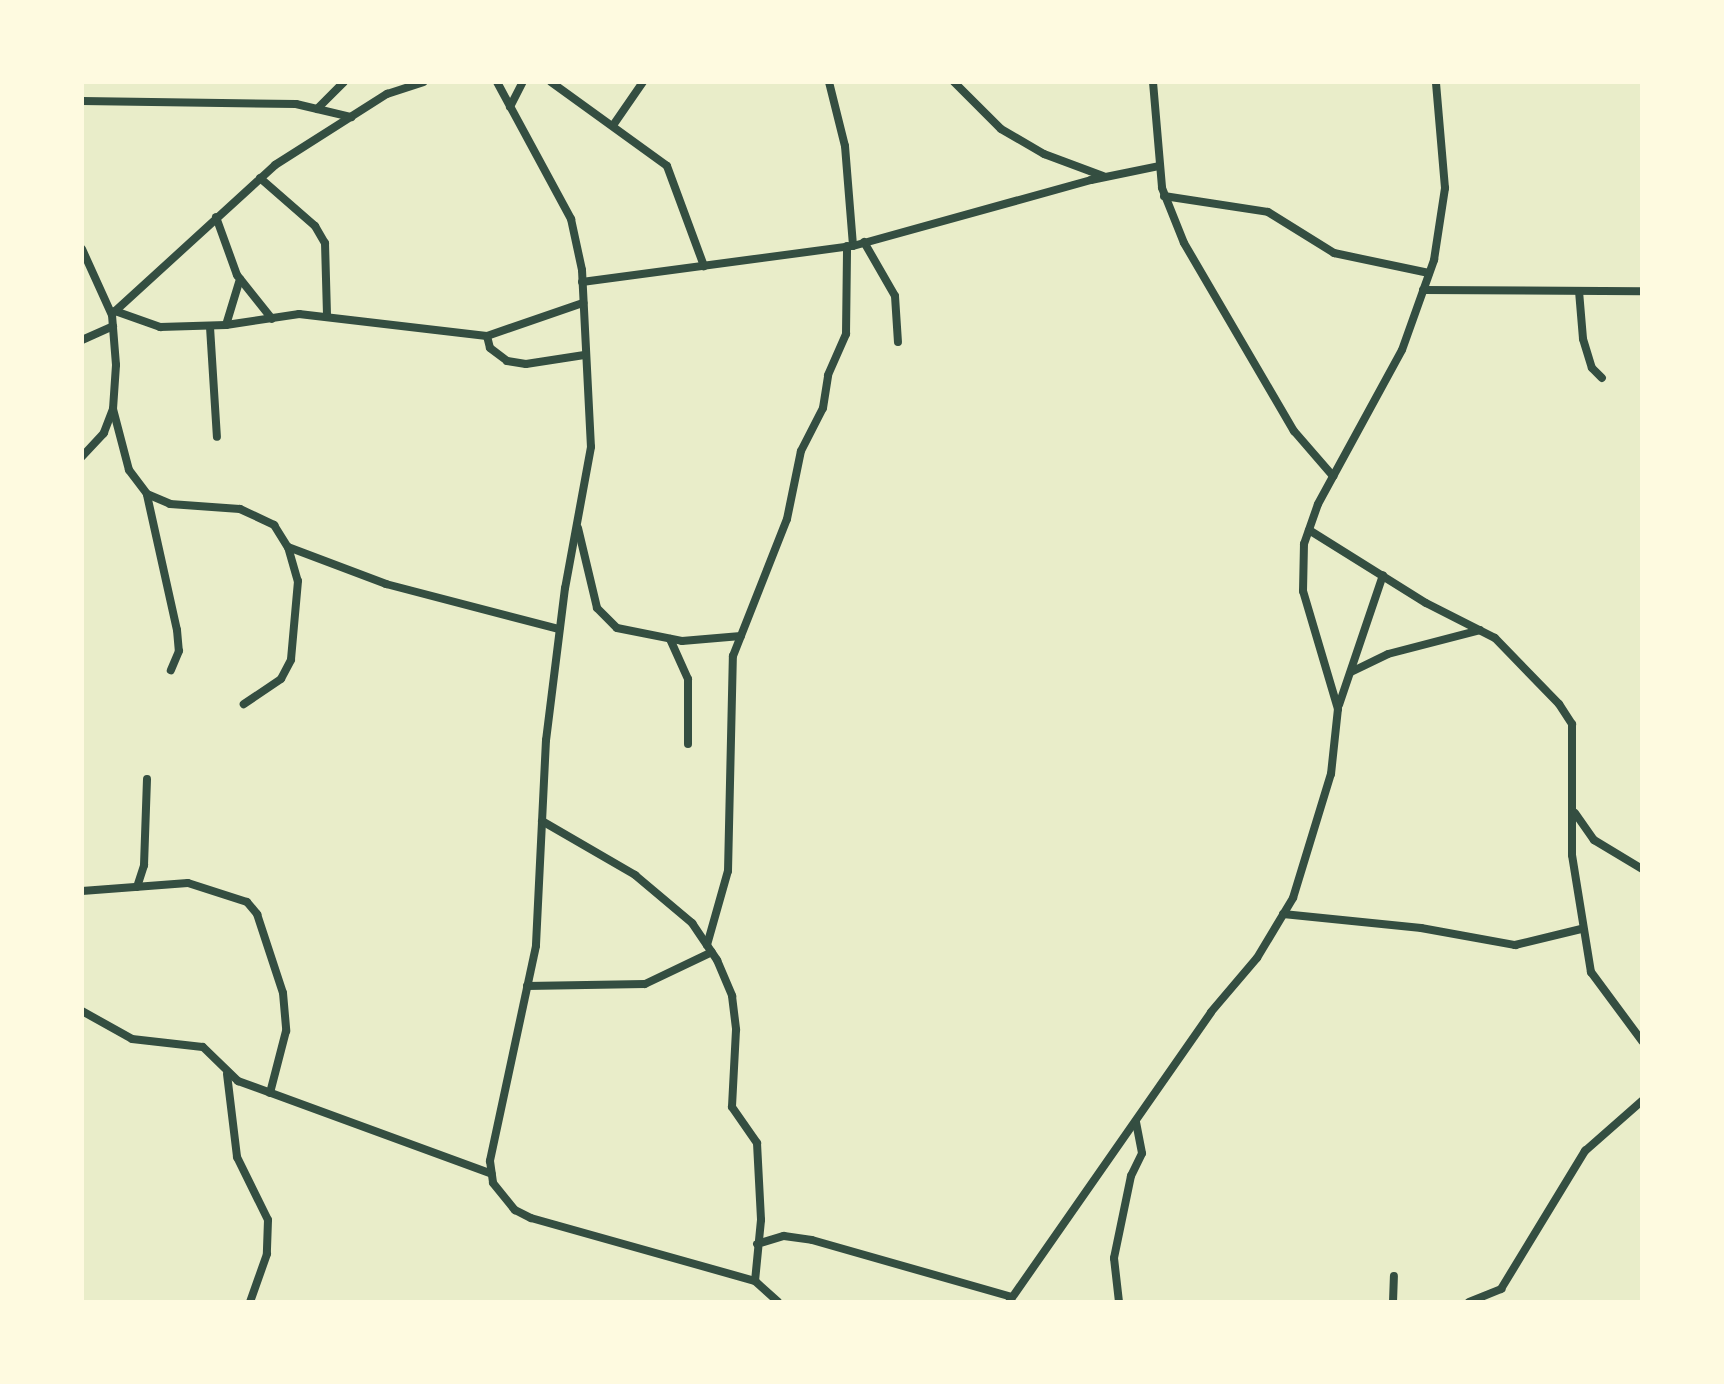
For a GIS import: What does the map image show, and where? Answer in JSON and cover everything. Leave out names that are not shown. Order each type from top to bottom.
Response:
[{"type":"street","points":[[317,109],[344,82]]},
{"type":"street","points":[[113,313],[260,178],[387,94],[423,82]]},
{"type":"street","points":[[497,82],[571,219],[582,282],[591,447],[559,629],[542,821],[536,946],[490,1161],[492,1174],[504,1200],[531,1218],[635,1243],[755,1281],[778,1302]]},
{"type":"street","points":[[510,107],[523,82]]},
{"type":"street","points":[[551,82],[614,124],[667,166],[704,266]]},
{"type":"street","points":[[614,124],[643,82]]},
{"type":"street","points":[[527,986],[645,984],[710,949],[728,871],[727,769],[733,656],[787,519],[801,451],[823,408],[828,375],[846,334],[850,246],[845,146],[829,82]]},
{"type":"street","points":[[954,82],[1001,129],[1044,154],[1105,177]]},
{"type":"street","points":[[1153,82],[1164,196],[1184,243],[1294,431],[1333,476]]},
{"type":"street","points":[[1338,709],[1303,591],[1309,530],[1333,476],[1402,350],[1429,273],[1445,188],[1436,82]]},
{"type":"street","points":[[82,101],[317,109],[351,117]]},
{"type":"street","points":[[582,282],[850,246],[1105,177],[1159,166]]},
{"type":"street","points":[[260,178],[315,226],[325,243],[327,315]]},
{"type":"street","points":[[1164,196],[1268,212],[1334,253],[1429,273]]},
{"type":"street","points":[[216,217],[240,279],[272,319]]},
{"type":"street","points":[[864,242],[895,296],[898,342]]},
{"type":"street","points":[[82,249],[113,313],[113,409],[129,470],[147,494],[177,630],[179,651],[171,670]]},
{"type":"street","points":[[226,325],[240,279]]},
{"type":"street","points":[[1423,290],[1642,291]]},
{"type":"street","points":[[1579,291],[1585,347],[1602,378]]},
{"type":"street","points":[[113,313],[160,327],[210,327],[327,315],[487,336],[583,303]]},
{"type":"street","points":[[82,340],[113,326]]},
{"type":"street","points":[[210,327],[217,437]]},
{"type":"street","points":[[487,336],[490,348],[507,361],[526,364],[584,355]]},
{"type":"street","points":[[82,457],[104,433],[113,409]]},
{"type":"street","points":[[147,494],[170,504],[240,509],[274,525],[288,547],[298,581],[291,660],[281,679],[244,704]]},
{"type":"street","points":[[576,523],[604,619],[639,635],[670,639],[741,636]]},
{"type":"street","points":[[1309,530],[1480,630],[1522,663],[1572,724],[1572,855],[1581,929],[1591,972],[1642,1041]]},
{"type":"street","points":[[288,547],[386,584],[559,629]]},
{"type":"street","points":[[757,1244],[784,1236],[812,1240],[1010,1299],[1293,898],[1331,774],[1338,709],[1383,575]]},
{"type":"street","points":[[1351,672],[1388,654],[1480,630]]},
{"type":"street","points":[[670,639],[688,679],[688,744]]},
{"type":"street","points":[[137,887],[144,865],[147,779]]},
{"type":"street","points":[[1574,812],[1594,840],[1642,869]]},
{"type":"street","points":[[542,821],[635,875],[692,923],[710,949],[732,996],[738,1061],[732,1107],[757,1143],[761,1220],[755,1281]]},
{"type":"street","points":[[82,891],[188,883],[219,889],[247,902],[257,914],[283,993],[286,1031],[270,1093]]},
{"type":"street","points":[[1283,914],[1421,928],[1515,945],[1581,929]]},
{"type":"street","points":[[82,1011],[132,1039],[203,1047],[214,1054],[227,1074],[237,1157],[268,1220],[267,1254],[250,1302]]},
{"type":"street","points":[[227,1074],[270,1093],[492,1174]]},
{"type":"street","points":[[1469,1302],[1501,1289],[1585,1151],[1642,1101]]},
{"type":"street","points":[[1119,1302],[1114,1258],[1131,1176],[1142,1153],[1136,1122]]},
{"type":"street","points":[[1393,1302],[1394,1276]]}]
